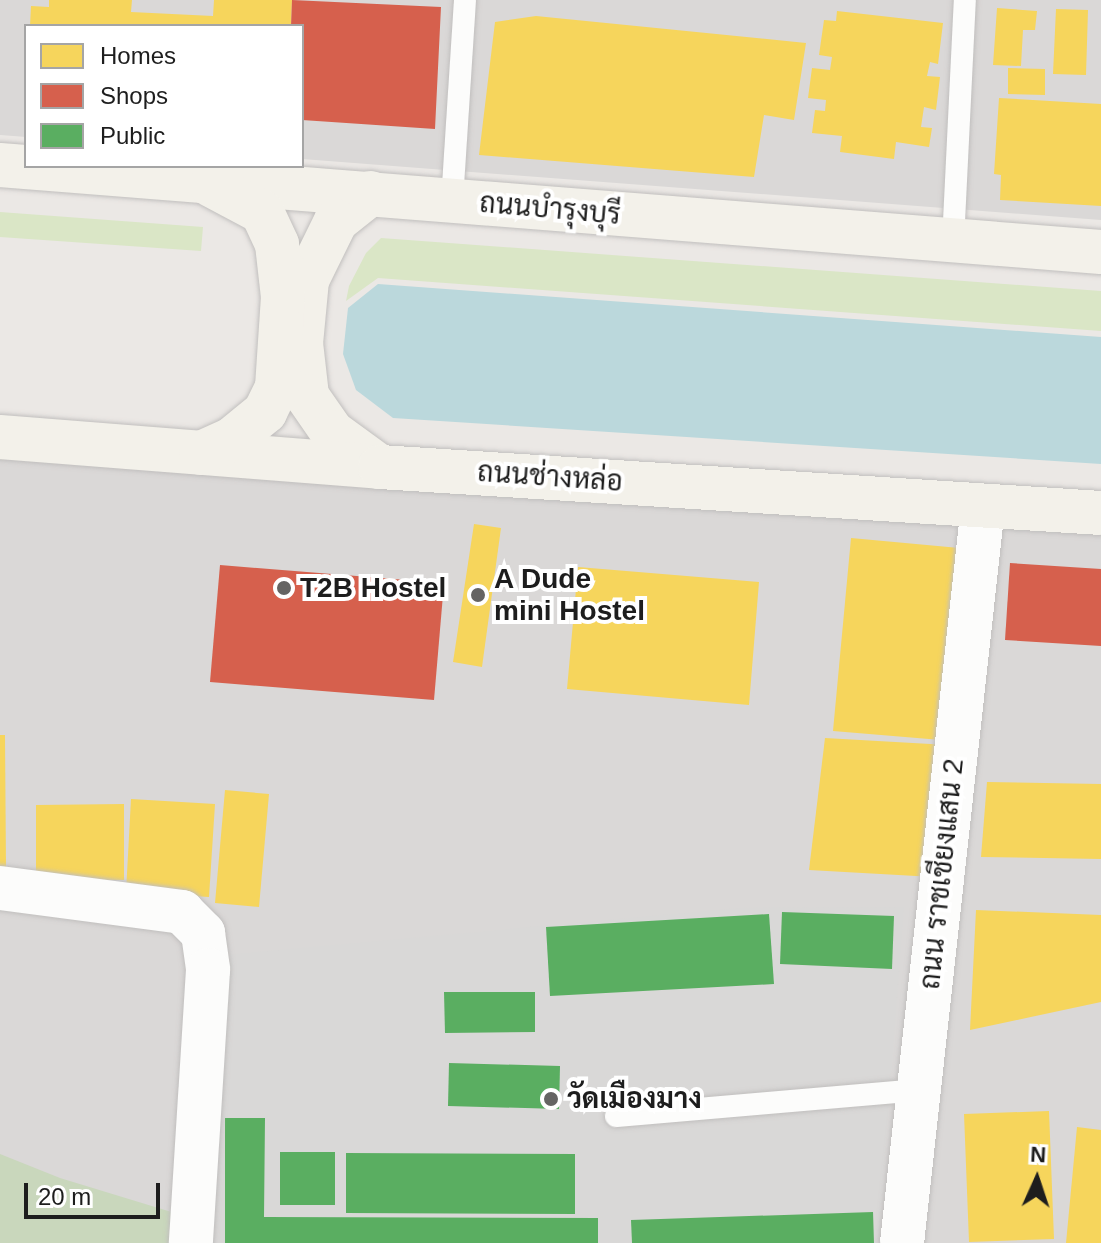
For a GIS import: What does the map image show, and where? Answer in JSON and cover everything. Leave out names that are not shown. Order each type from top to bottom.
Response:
[{"type":"main road","name":"ถนนบำรุงบุรี","points":[[0,165],[24,167]]},
{"type":"main road","name":"ถนนบำรุงบุรี","points":[[40,168],[1101,252]]},
{"type":"main road","points":[[201,453],[232,439],[265,412],[277,387],[283,297],[277,244],[262,212],[202,180]]},
{"type":"main road","points":[[371,193],[336,221],[307,280],[301,343],[307,396],[332,432],[380,467]]},
{"type":"main road","name":"ถนนช่างหล่อ","points":[[0,437],[380,467],[1101,513]]},
{"type":"street","name":"ถนน ราชเชียงแสน 2","points":[[902,1243],[983,506]]},
{"type":"street","points":[[0,888],[182,912],[203,933],[208,970],[191,1243]]},
{"type":"lane","points":[[452,201],[465,0]]},
{"type":"lane","points":[[953,242],[965,0]]},
{"type":"lane","points":[[616,1116],[917,1090]]},
{"type":"shaded area","points":[[0,0],[1101,0],[1101,220],[304,159],[304,24],[24,24],[24,137],[0,135]]},
{"type":"shaded area","points":[[0,453],[1101,523],[1101,1243],[0,1243]]},
{"type":"shaded area","name":"วัดเมืองมาง","points":[[904,907],[878,1243],[203,1243],[223,955],[740,908]]},
{"type":"green space","points":[[0,212],[203,227],[201,251],[0,237]]},
{"type":"green space","points":[[381,238],[1101,291],[1101,331],[378,278],[346,301],[349,286],[366,253]]},
{"type":"green space","points":[[0,1154],[60,1178],[178,1214],[175,1243],[0,1243]]},
{"type":"water","points":[[378,284],[1101,337],[1101,464],[393,418],[356,390],[343,354],[348,308]]},
{"type":"building: Homes","points":[[49,0],[132,0],[131,12],[213,16],[214,0],[292,0],[291,24],[30,24],[31,6],[49,7]]},
{"type":"building: Homes","points":[[997,8],[1037,11],[1035,30],[1023,30],[1021,66],[993,65]]},
{"type":"building: Homes","points":[[1056,9],[1088,10],[1086,75],[1053,74]]},
{"type":"building: Homes","points":[[837,11],[943,23],[938,64],[930,62],[927,76],[940,77],[936,110],[924,107],[921,127],[932,128],[929,147],[896,142],[894,159],[840,152],[842,136],[812,133],[815,110],[825,111],[826,100],[808,98],[812,68],[830,70],[832,57],[819,55],[824,20],[836,21]]},
{"type":"building: Homes","points":[[536,16],[806,43],[794,120],[764,115],[754,177],[479,155],[495,22]]},
{"type":"building: Homes","points":[[1008,68],[1045,69],[1045,95],[1008,94]]},
{"type":"building: Homes","points":[[999,98],[1101,104],[1101,206],[1000,200],[1001,175],[994,174]]},
{"type":"building: Homes","name":"A Dude mini Hostel","points":[[474,524],[501,528],[482,667],[453,662]]},
{"type":"building: Homes","points":[[851,538],[970,549],[953,741],[833,731]]},
{"type":"building: Homes","points":[[578,567],[759,582],[749,705],[567,689]]},
{"type":"building: Homes","points":[[0,735],[5,735],[6,868],[0,868]]},
{"type":"building: Homes","points":[[825,738],[948,745],[934,877],[809,870]]},
{"type":"building: Homes","points":[[987,782],[1101,784],[1101,859],[981,857]]},
{"type":"building: Homes","points":[[225,790],[269,794],[259,907],[215,903]]},
{"type":"building: Homes","points":[[131,799],[215,804],[209,897],[126,892]]},
{"type":"building: Homes","points":[[124,804],[124,880],[36,880],[36,805]]},
{"type":"building: Homes","points":[[976,910],[1101,915],[1101,1002],[970,1030]]},
{"type":"building: Homes","points":[[1049,1111],[1054,1239],[969,1242],[964,1114]]},
{"type":"building: Homes","points":[[1077,1127],[1101,1130],[1101,1243],[1066,1243]]},
{"type":"building: Shops","points":[[292,0],[441,7],[435,129],[304,120],[304,24],[291,24]]},
{"type":"building: Shops","points":[[1010,563],[1101,569],[1101,646],[1005,640]]},
{"type":"building: Shops","points":[[220,565],[444,583],[434,700],[210,682]]},
{"type":"building: Public","points":[[782,912],[894,916],[892,969],[780,964]]},
{"type":"building: Public","points":[[769,914],[774,984],[550,996],[546,927]]},
{"type":"building: Public","points":[[444,992],[535,992],[535,1032],[445,1033]]},
{"type":"building: Public","points":[[449,1063],[560,1066],[559,1109],[448,1106]]},
{"type":"building: Public","points":[[225,1118],[265,1118],[264,1217],[598,1218],[598,1243],[225,1243]]},
{"type":"building: Public","points":[[280,1152],[335,1152],[335,1205],[280,1205]]},
{"type":"building: Public","points":[[346,1153],[575,1154],[575,1214],[346,1213]]},
{"type":"building: Public","points":[[873,1212],[874,1243],[632,1243],[631,1220]]},
{"type":"place","name":"T2B Hostel","points":[[284,588]]},
{"type":"place","name":"A Dude mini Hostel","points":[[478,595]]},
{"type":"place","name":"วัดเมืองมาง","points":[[551,1099]]}]
